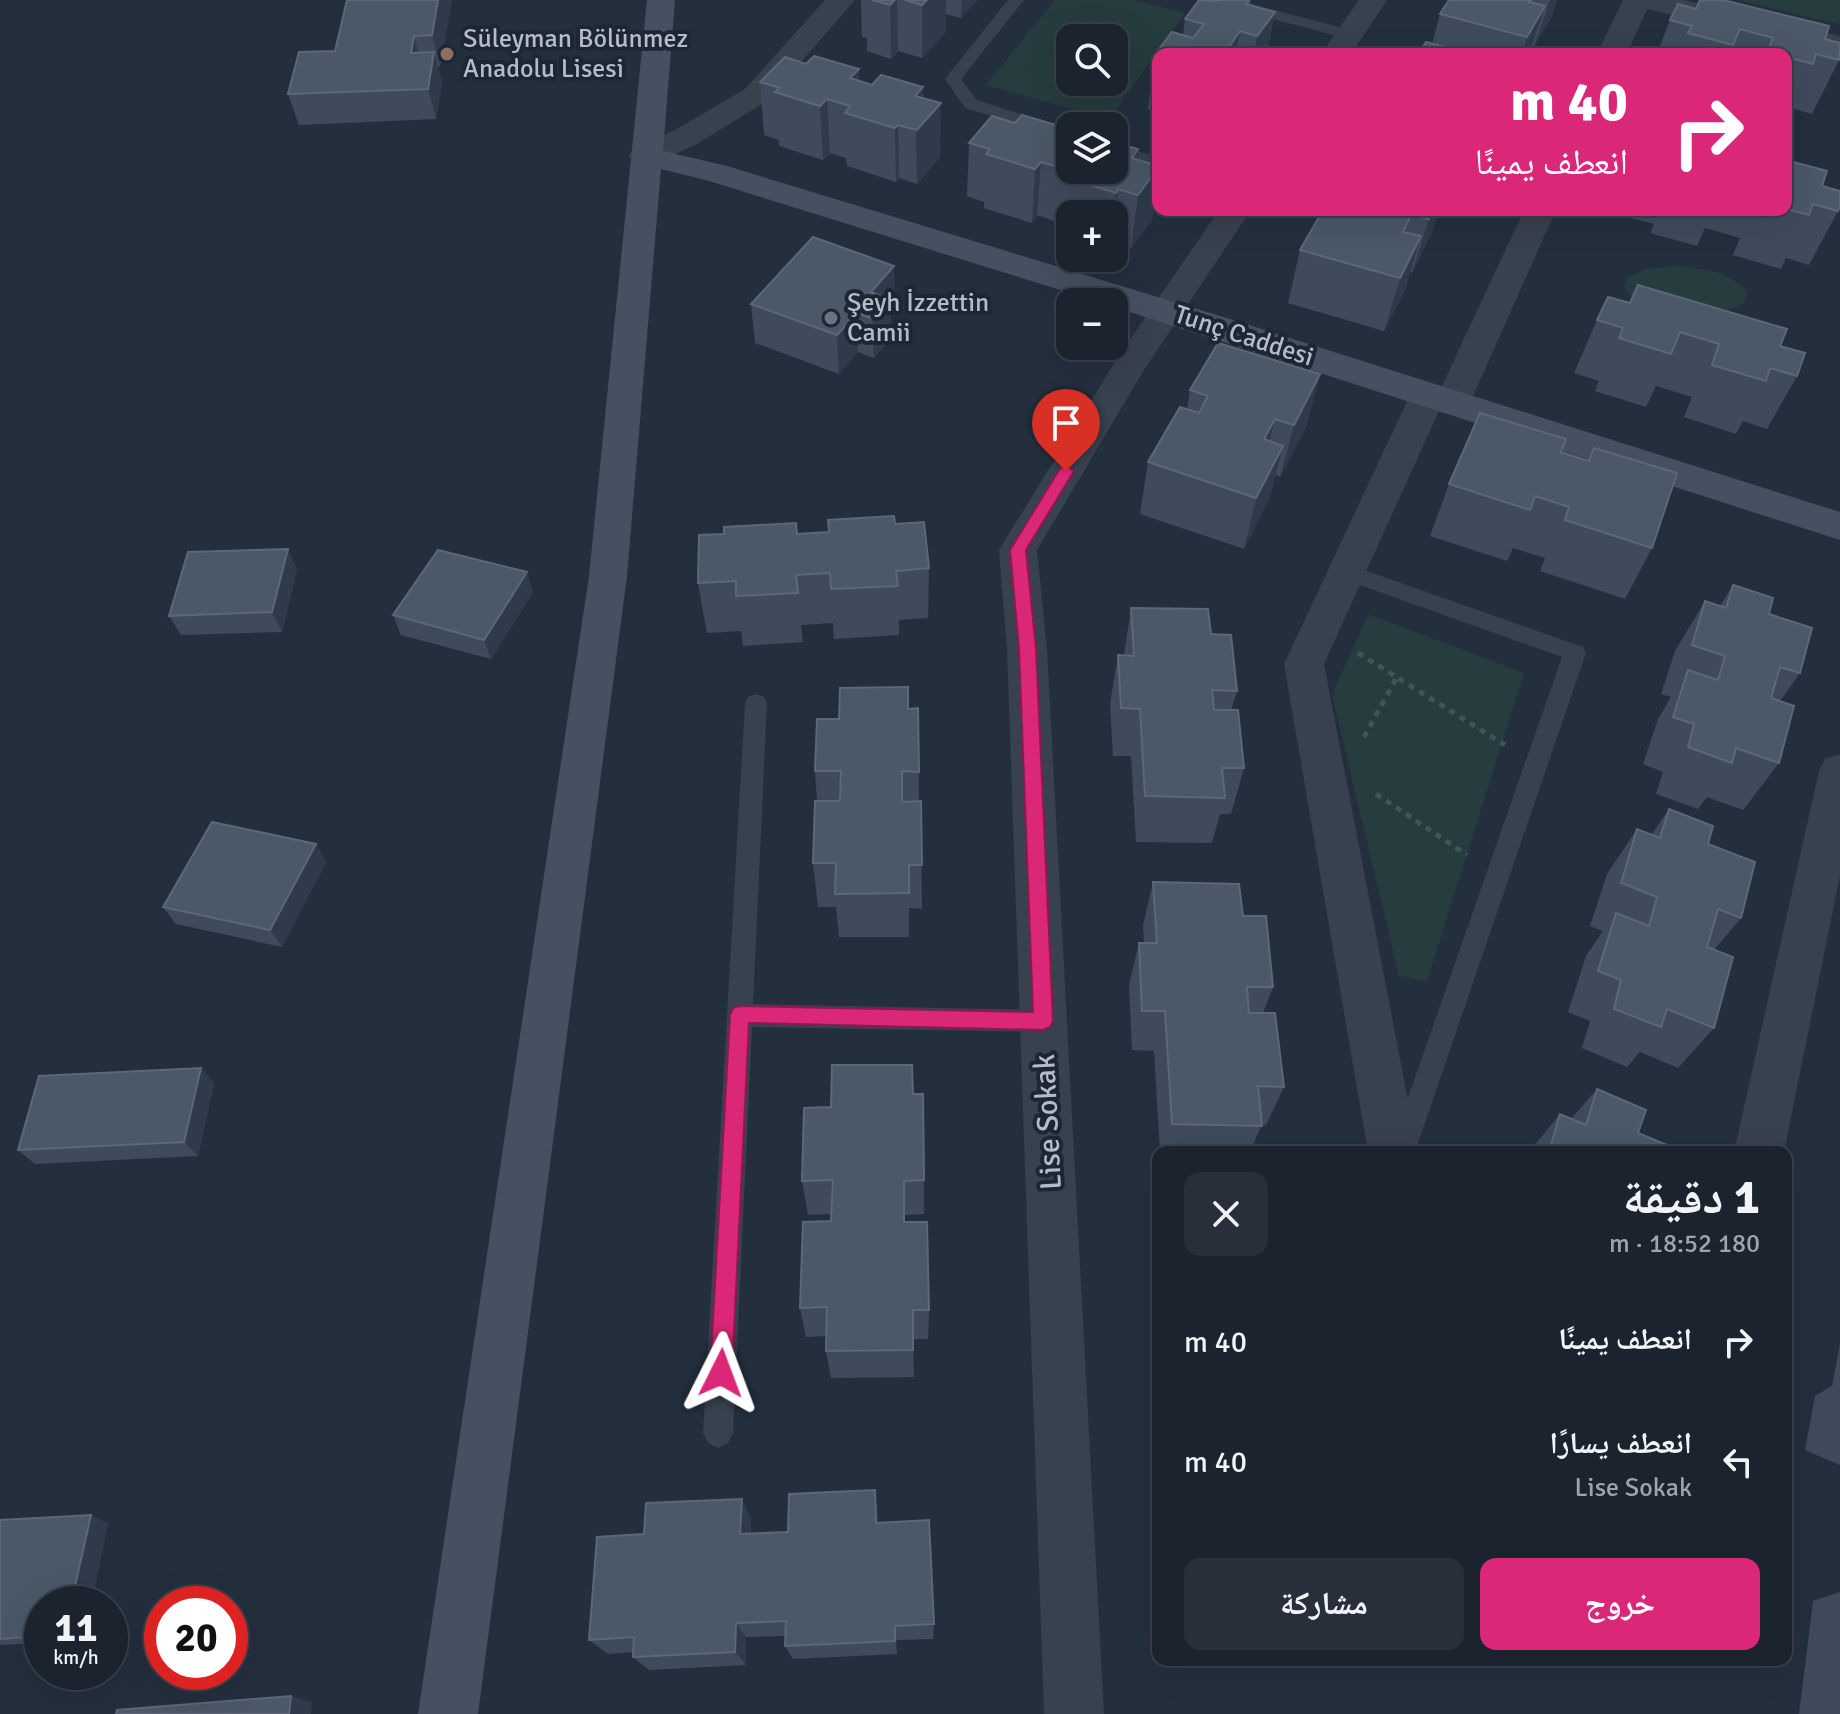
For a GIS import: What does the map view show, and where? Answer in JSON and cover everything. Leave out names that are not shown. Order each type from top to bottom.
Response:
[{"type":"street","points":[[448,1714],[608,576],[661,0]]},
{"type":"street","points":[[645,156],[686,137],[756,95],[841,0]]},
{"type":"street","points":[[1342,44],[1373,0]]},
{"type":"street","points":[[1615,48],[1637,0]]},
{"type":"street","points":[[1647,0],[1840,45]]},
{"type":"street","name":"Tunç Caddesi","points":[[645,156],[716,173],[1167,312],[1840,526]]},
{"type":"street","name":"Lise Sokak","points":[[1074,1714],[1027,649],[1018,550],[1130,365],[1231,216]]},
{"type":"street","points":[[1392,1146],[1332,765],[1304,664],[1347,572],[1537,216]]},
{"type":"street","points":[[1760,1146],[1840,771]]},
{"type":"lane","points":[[1016,0],[953,79],[971,104],[1056,131]]},
{"type":"lane","points":[[1217,0],[1342,44]]},
{"type":"lane","points":[[1128,153],[1152,161]]},
{"type":"lane","points":[[1347,572],[1575,653],[1404,1146]]},
{"type":"lane","points":[[718,1433],[756,703]]},
{"type":"lane","points":[[740,1015],[1043,1021]]},
{"type":"path","points":[[1320,629],[1537,764]]},
{"type":"path","points":[[1397,677],[1332,765],[1498,876]]},
{"type":"green space","points":[[1055,0],[1133,0],[1185,13],[1160,48],[1152,48],[1152,59],[1128,92],[1128,24],[1056,24],[1056,96],[1125,96],[1114,112],[1084,112],[986,85]]},
{"type":"green space","points":[[1736,0],[1840,0],[1840,24]]},
{"type":"green space","points":[[1679,266],[1725,275],[1747,292],[1745,302],[1722,313],[1653,308],[1632,298],[1624,287],[1628,277],[1647,269]]},
{"type":"green space","points":[[1368,614],[1524,673],[1427,981],[1399,976],[1332,695]]},
{"type":"building","points":[[347,0],[438,0],[432,35],[414,36],[411,53],[434,52],[428,89],[288,94],[299,52],[335,51]]},
{"type":"building","points":[[872,0],[895,0],[890,5]]},
{"type":"building","points":[[905,0],[927,0],[922,5]]},
{"type":"building","points":[[1199,0],[1249,0],[1246,4],[1275,12],[1257,36],[1240,31],[1229,47],[1233,48],[1160,48],[1172,32],[1193,38],[1204,24],[1185,19]]},
{"type":"building","points":[[1449,0],[1531,0],[1529,2],[1545,6],[1527,37],[1440,14]]},
{"type":"building","points":[[1700,0],[1723,0],[1829,26],[1825,39],[1840,43],[1839,60],[1816,54],[1813,64],[1792,59],[1792,48],[1769,48],[1773,38],[1740,29],[1733,45],[1688,33],[1692,26],[1670,20],[1678,4],[1696,9]]},
{"type":"building","points":[[1426,42],[1448,48],[1422,48]]},
{"type":"building","points":[[814,56],[859,69],[850,78],[872,85],[881,75],[923,87],[915,96],[941,103],[917,130],[898,125],[895,128],[845,113],[850,106],[827,99],[820,106],[775,92],[780,88],[760,82],[785,57],[806,64]]},
{"type":"building","points":[[1022,115],[1056,125],[1056,166],[1041,162],[1035,169],[986,154],[990,149],[969,143],[992,116],[1015,123]]},
{"type":"building","points":[[1128,146],[1138,149],[1132,158],[1152,164],[1152,176],[1138,195],[1118,189],[1116,193],[1087,184],[1128,184]]},
{"type":"building","points":[[1792,162],[1827,171],[1822,186],[1840,191],[1838,211],[1813,204],[1809,215],[1792,211]]},
{"type":"building","points":[[1320,216],[1411,216],[1403,232],[1421,236],[1400,278],[1300,250]]},
{"type":"building","points":[[813,237],[894,266],[871,292],[890,299],[873,319],[857,313],[837,335],[751,304]]},
{"type":"building","points":[[1638,285],[1787,329],[1780,346],[1805,353],[1797,376],[1770,368],[1766,381],[1712,365],[1719,344],[1680,332],[1671,354],[1619,338],[1623,328],[1597,320],[1608,297],[1630,303]]},
{"type":"building","points":[[1218,343],[1320,374],[1294,425],[1275,419],[1264,439],[1283,446],[1256,498],[1148,462],[1180,407],[1199,413],[1208,396],[1190,390]]},
{"type":"building","points":[[1480,413],[1566,439],[1561,452],[1589,461],[1594,448],[1677,473],[1652,548],[1565,520],[1569,507],[1535,496],[1530,510],[1449,484]]},
{"type":"building","points":[[894,516],[895,524],[924,522],[929,568],[896,571],[898,586],[831,589],[830,573],[796,575],[798,593],[736,596],[736,581],[698,583],[699,535],[724,534],[724,527],[796,523],[797,534],[829,532],[828,520]]},
{"type":"building","points":[[288,549],[272,612],[169,616],[188,552]]},
{"type":"building","points":[[438,550],[527,572],[484,640],[393,615]]},
{"type":"building","points":[[1733,585],[1773,598],[1769,614],[1812,628],[1800,673],[1780,667],[1771,698],[1794,706],[1779,763],[1736,748],[1732,763],[1688,747],[1694,724],[1673,717],[1688,670],[1718,680],[1725,656],[1692,645],[1705,601],[1726,608]]},
{"type":"building","points":[[1131,608],[1208,609],[1211,634],[1231,635],[1237,691],[1212,690],[1214,710],[1238,710],[1244,768],[1222,768],[1225,798],[1145,796],[1140,709],[1121,708],[1118,655],[1134,656]]},
{"type":"building","points":[[908,687],[908,709],[918,708],[919,772],[902,771],[902,802],[921,801],[922,865],[909,865],[909,893],[835,894],[836,863],[813,863],[815,801],[840,801],[841,771],[815,771],[817,719],[839,719],[840,688]]},
{"type":"building","points":[[1669,809],[1713,826],[1708,844],[1755,862],[1741,918],[1718,909],[1707,947],[1733,957],[1714,1028],[1667,1009],[1661,1027],[1614,1009],[1621,980],[1598,971],[1616,913],[1649,926],[1657,897],[1621,883],[1637,829],[1660,838]]},
{"type":"building","points":[[212,822],[316,844],[270,930],[163,907]]},
{"type":"building","points":[[1153,882],[1239,884],[1243,916],[1266,916],[1273,987],[1247,987],[1249,1013],[1275,1013],[1284,1087],[1258,1086],[1262,1126],[1172,1124],[1165,1011],[1142,1011],[1139,943],[1157,943]]},
{"type":"building","points":[[832,1065],[912,1065],[913,1094],[923,1094],[924,1180],[904,1181],[904,1222],[927,1222],[929,1310],[913,1310],[913,1350],[826,1351],[827,1307],[800,1308],[803,1222],[831,1221],[833,1180],[802,1181],[804,1108],[831,1107]]},
{"type":"building","points":[[201,1068],[184,1142],[18,1150],[39,1076]]},
{"type":"building","points":[[1597,1089],[1646,1110],[1638,1133],[1669,1146],[1551,1146],[1560,1114],[1586,1125]]},
{"type":"building","points":[[875,1490],[876,1523],[929,1520],[934,1624],[895,1626],[895,1641],[785,1646],[786,1621],[736,1623],[735,1652],[633,1657],[634,1637],[589,1640],[597,1537],[644,1534],[646,1503],[742,1499],[740,1534],[788,1532],[789,1494]]},
{"type":"building","points":[[91,1515],[75,1586],[24,1586],[24,1637],[0,1639],[0,1520]]},
{"type":"building","points":[[291,1696],[289,1714],[116,1714],[117,1710]]},
{"type":"place","name":"Süleyman Bölünmez Anadolu Lisesi","points":[[447,54]]},
{"type":"place","name":"Şeyh İzzettin Camii","points":[[831,318]]},
{"type":"route","points":[[721,1373],[740,1015],[1043,1021],[1027,649],[1018,550],[1066,471]]}]
